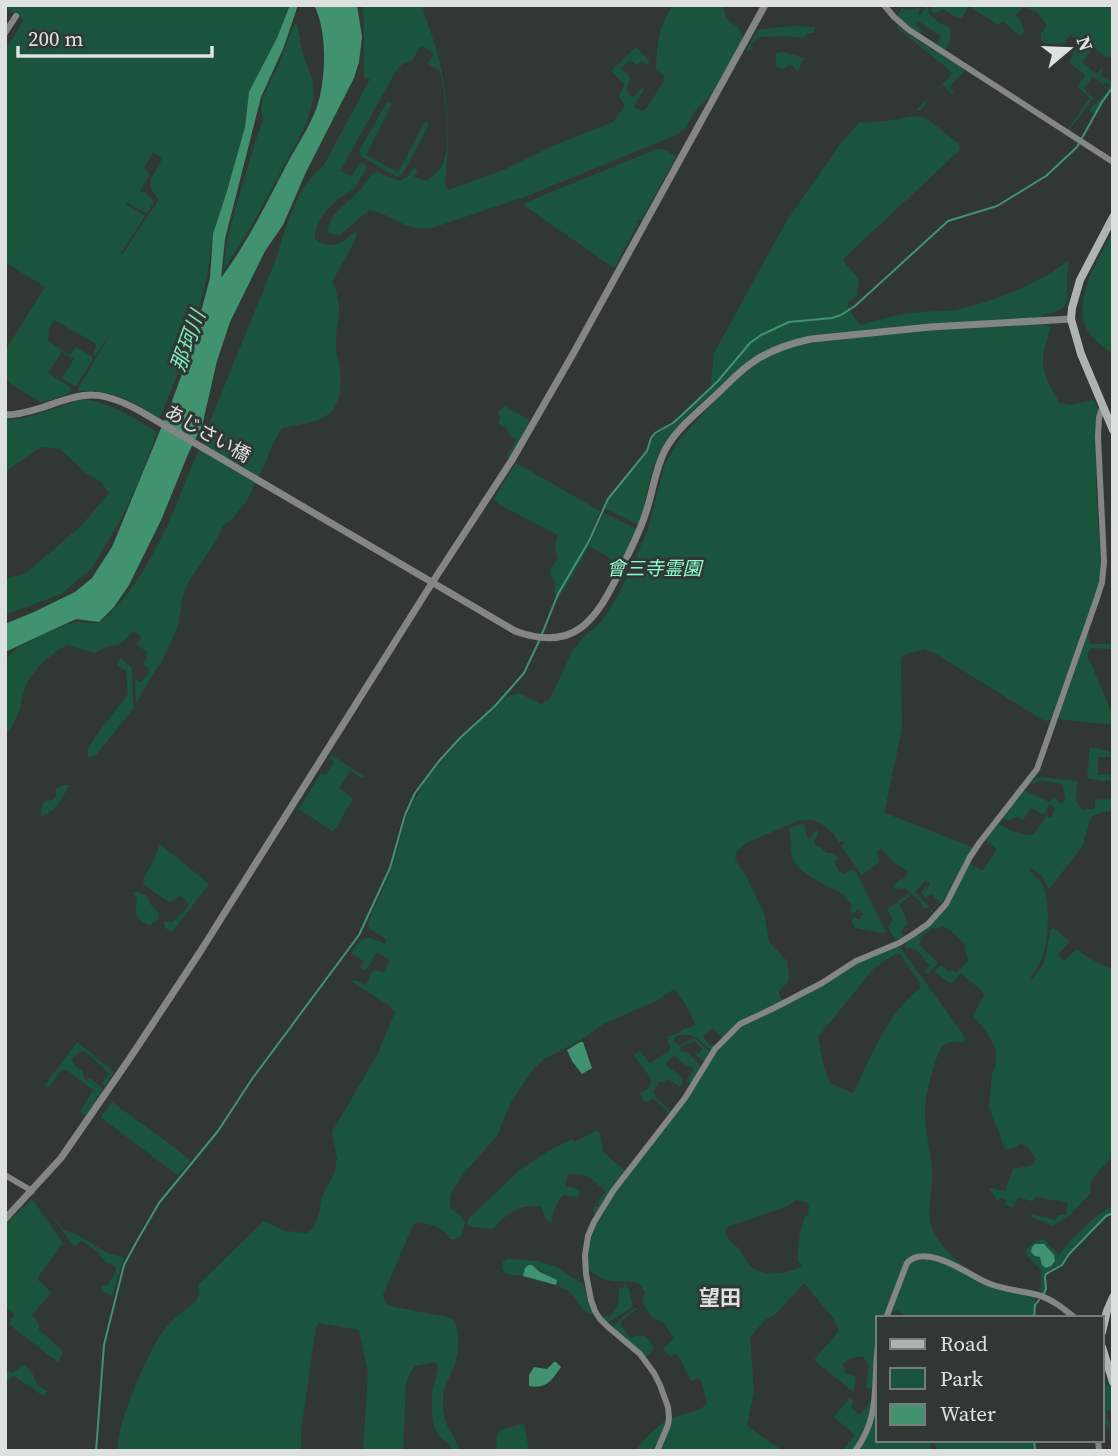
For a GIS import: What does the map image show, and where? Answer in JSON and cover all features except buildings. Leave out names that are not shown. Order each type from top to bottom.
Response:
[{"type":"main road","points":[[1113,217],[1080,280],[1071,319],[1113,430]]},
{"type":"main road","points":[[1104,1324],[1113,1297]]},
{"type":"main road","points":[[1104,1355],[1113,1382]]},
{"type":"street","points":[[5,1219],[58,1163],[77,1138],[183,978],[506,470],[765,5]]},
{"type":"street","points":[[884,5],[894,18],[909,30],[1113,162]]},
{"type":"street","points":[[5,33],[16,16]]},
{"type":"street","name":"あじさい橋","points":[[5,415],[28,412],[85,395],[110,397],[140,411],[515,631],[552,638],[575,632],[591,620],[610,592],[641,527],[660,460],[673,438],[754,361],[792,343],[811,339],[930,327],[1071,319]]},
{"type":"street","points":[[657,1451],[668,1424],[668,1407],[654,1373],[640,1354],[600,1319],[591,1300],[585,1255],[588,1236],[613,1191],[685,1098],[715,1049],[725,1038],[740,1024],[822,983],[856,961],[899,943],[928,924],[946,904],[980,842],[1035,774],[1102,582],[1104,562],[1098,438],[1102,405]]},
{"type":"street","points":[[5,1175],[32,1191]]},
{"type":"street","points":[[887,1316],[907,1263],[911,1258],[927,1256],[998,1287],[1045,1297],[1072,1316]]},
{"type":"street","points":[[855,1451],[870,1423],[876,1376]]},
{"type":"green space","points":[[290,5],[277,38],[249,92],[245,127],[213,234],[206,281],[186,353],[160,418],[113,394],[79,391],[114,327],[95,356],[95,343],[54,320],[49,328],[48,341],[70,355],[76,347],[92,357],[74,386],[62,378],[74,359],[60,351],[48,373],[70,387],[70,393],[42,403],[12,385],[5,376],[5,351],[45,287],[5,262],[5,45],[8,46],[24,20],[5,7]],"holes":[[[153,152],[162,158],[150,183],[159,199],[122,255],[145,216],[126,202],[147,213],[154,202],[145,192],[140,191],[150,174],[144,168]]]},
{"type":"green space","points":[[362,5],[424,5],[423,11],[442,75],[447,122],[440,71],[428,64],[434,53],[421,46],[412,60],[402,64],[396,71],[340,171],[352,176],[360,162],[367,166],[360,180],[327,210],[315,233],[315,239],[330,245],[340,243],[354,232],[357,233],[333,281],[339,305],[336,342],[340,370],[338,400],[327,416],[282,428],[246,502],[223,526],[189,581],[183,595],[178,627],[160,665],[136,703],[135,679],[141,683],[150,670],[143,664],[147,652],[136,644],[141,639],[140,635],[133,632],[119,645],[105,647],[95,653],[68,645],[42,663],[28,680],[20,709],[5,737],[5,660],[17,648],[68,624],[100,623],[122,600],[155,549],[170,520],[299,196],[314,174],[324,165],[370,79],[364,77]]},
{"type":"green space","points":[[674,5],[724,5],[727,18],[740,30],[742,41],[713,93],[695,111],[685,129],[674,136],[527,196],[435,227],[411,227],[369,210],[340,235],[329,234],[327,229],[334,215],[373,173],[400,181],[408,176],[413,168],[418,170],[414,177],[426,181],[442,166],[448,134],[445,184],[448,190],[506,169],[555,145],[613,122],[625,105],[619,97],[624,84],[611,71],[636,47],[649,60],[648,65],[641,61],[637,65],[630,60],[621,68],[630,77],[627,91],[631,97],[644,89],[634,107],[642,111],[646,109],[664,81],[664,76],[656,70],[658,45],[665,19]]},
{"type":"green space","points":[[928,5],[929,14],[950,28],[950,39],[945,50],[937,45],[941,36],[918,21],[915,25],[922,30],[920,34],[897,15],[902,8],[919,8],[920,15]]},
{"type":"green space","points":[[931,5],[1113,5],[1113,56],[1106,57],[1070,35],[1057,47],[1045,43],[1041,40],[1041,34],[1047,25],[1037,12],[1024,7],[1015,15],[1021,21],[1024,32],[1021,37],[1003,21],[998,25],[969,6],[962,18],[943,9],[936,14]]},
{"type":"green space","points":[[297,23],[314,96],[306,125],[252,225],[223,271],[228,236],[263,120],[263,97],[291,31]]},
{"type":"green space","points":[[791,26],[815,27],[815,30],[803,38],[758,37],[751,42],[751,50],[746,50],[758,30]]},
{"type":"green space","points":[[896,26],[907,34],[965,70],[949,87],[954,93],[951,94],[943,85],[932,94],[952,72],[901,31]]},
{"type":"green space","points":[[1078,45],[1092,49],[1082,62],[1096,74],[1102,68],[1100,75],[1110,81],[1113,79],[1113,86],[1094,114],[1089,111],[1110,85],[1107,82],[1103,85],[1092,77],[1084,89],[1094,97],[1067,130],[1090,98],[1077,86],[1085,77],[1084,74],[1070,63]]},
{"type":"green space","points":[[783,52],[804,58],[797,72],[793,66],[789,65],[783,69],[776,66],[776,53]]},
{"type":"green space","points":[[928,98],[922,109],[905,114],[915,111]]},
{"type":"green space","points":[[389,102],[392,104],[366,155],[398,172],[425,122],[429,125],[403,173],[397,177],[362,157],[359,151]]},
{"type":"green space","name":"會三寺霊園","points":[[914,116],[926,118],[959,144],[960,150],[844,258],[844,262],[859,279],[857,296],[847,303],[860,325],[893,316],[970,307],[1030,284],[1069,260],[1066,302],[1056,312],[1043,315],[1042,325],[1051,327],[1044,349],[1043,366],[1048,382],[1060,403],[1070,405],[1094,400],[1098,409],[1096,485],[1101,573],[1092,606],[1052,717],[1048,721],[936,654],[925,649],[903,655],[902,729],[885,813],[973,849],[942,904],[931,894],[926,898],[921,893],[930,884],[926,880],[915,892],[935,913],[934,915],[928,907],[923,909],[921,902],[905,888],[895,889],[893,886],[904,879],[908,871],[894,863],[881,848],[877,852],[879,862],[862,875],[841,846],[845,844],[843,841],[839,842],[833,833],[813,820],[800,820],[746,843],[736,853],[735,860],[764,913],[769,942],[787,961],[788,982],[778,992],[785,1005],[857,963],[897,947],[963,1034],[965,1040],[962,1043],[950,1042],[940,1050],[926,1097],[926,1124],[932,1172],[929,1212],[932,1228],[944,1248],[966,1267],[990,1280],[1032,1296],[1035,1300],[1036,1316],[906,1316],[894,1311],[892,1316],[876,1316],[876,1367],[872,1389],[866,1388],[869,1366],[864,1358],[856,1357],[843,1364],[845,1373],[855,1376],[853,1392],[814,1360],[839,1331],[834,1319],[804,1283],[777,1313],[765,1320],[750,1337],[754,1391],[747,1426],[783,1451],[635,1451],[661,1424],[700,1409],[707,1403],[698,1378],[691,1381],[677,1353],[670,1357],[663,1348],[674,1339],[665,1324],[653,1318],[646,1309],[642,1299],[645,1293],[639,1283],[607,1280],[588,1268],[588,1243],[606,1200],[595,1215],[592,1211],[606,1192],[589,1177],[568,1174],[565,1187],[572,1187],[580,1193],[578,1197],[563,1195],[555,1208],[551,1224],[544,1216],[541,1206],[532,1206],[514,1211],[492,1229],[467,1226],[468,1219],[521,1169],[572,1139],[575,1142],[595,1131],[600,1133],[603,1152],[623,1169],[633,1168],[724,1040],[713,1028],[704,1038],[709,1045],[715,1045],[711,1050],[690,1035],[675,1037],[674,1041],[679,1045],[694,1038],[710,1052],[704,1061],[695,1054],[699,1054],[703,1049],[694,1041],[680,1047],[681,1052],[687,1052],[701,1066],[691,1084],[686,1081],[693,1068],[675,1056],[665,1064],[682,1078],[683,1082],[680,1087],[669,1079],[659,1082],[653,1091],[671,1112],[653,1098],[644,1101],[640,1094],[649,1088],[650,1077],[634,1054],[640,1051],[650,1063],[671,1050],[667,1037],[696,1025],[674,989],[656,1001],[603,1024],[581,1040],[544,1059],[533,1069],[511,1102],[497,1136],[464,1173],[450,1195],[450,1208],[461,1216],[465,1223],[462,1235],[450,1239],[437,1227],[418,1222],[413,1225],[383,1295],[385,1303],[394,1307],[453,1319],[457,1330],[458,1349],[444,1390],[443,1407],[447,1424],[460,1451],[451,1451],[450,1444],[435,1429],[432,1404],[438,1365],[435,1362],[415,1366],[406,1383],[403,1451],[363,1451],[368,1373],[359,1330],[319,1323],[316,1326],[301,1431],[301,1451],[118,1451],[118,1440],[127,1408],[150,1354],[168,1326],[196,1301],[199,1295],[198,1285],[264,1221],[285,1231],[307,1233],[313,1229],[322,1196],[334,1174],[337,1159],[332,1132],[377,1055],[395,1012],[349,980],[365,985],[372,972],[377,970],[383,973],[389,962],[389,959],[376,953],[364,970],[360,967],[364,961],[351,953],[359,942],[366,938],[386,944],[386,939],[369,928],[368,923],[391,871],[408,812],[426,779],[465,735],[507,696],[519,693],[541,704],[550,699],[573,650],[602,621],[620,592],[648,529],[665,464],[679,440],[714,402],[713,393],[682,421],[662,446],[638,525],[605,508],[609,500],[648,452],[656,434],[674,424],[712,388],[713,355],[786,222],[841,143],[859,123]],"holes":[[[895,954],[900,954],[920,983],[920,988],[908,998],[889,1023],[852,1093],[830,1083],[818,1037],[874,968]],[[796,1200],[808,1203],[808,1216],[803,1222],[798,1245],[798,1262],[802,1265],[791,1271],[764,1273],[752,1268],[725,1231],[727,1227],[788,1206]]]},
{"type":"green space","points":[[657,149],[666,150],[676,157],[641,220],[636,222],[638,224],[614,268],[522,204]]},
{"type":"green space","points":[[1113,231],[1113,355],[1089,333],[1082,308],[1088,281]]},
{"type":"green space","points":[[81,399],[111,407],[157,432],[120,521],[91,569],[61,594],[5,615],[5,579],[26,573],[81,526],[109,493],[101,482],[86,473],[60,449],[41,447],[5,472],[5,420],[34,415]]},
{"type":"green space","points":[[504,406],[529,422],[509,458],[507,457],[517,440],[508,434],[508,429],[498,423],[501,417],[497,414]]},
{"type":"green space","points":[[516,463],[600,511],[586,544],[589,545],[604,513],[637,529],[620,564],[589,546],[559,598],[554,592],[555,582],[550,574],[558,559],[555,547],[558,535],[499,505],[494,499]]},
{"type":"green space","points":[[1088,633],[1090,644],[1113,644],[1113,649],[1092,648],[1087,654],[1113,716],[1113,725],[1058,719]]},
{"type":"green space","points":[[121,658],[132,668],[134,708],[96,755],[89,757],[87,751],[91,744],[128,694],[126,671],[116,664]]},
{"type":"green space","points":[[1090,747],[1113,752],[1113,757],[1098,757],[1098,775],[1113,774],[1113,780],[1087,778]]},
{"type":"green space","points":[[331,755],[364,776],[362,778],[350,771],[339,788],[353,799],[334,831],[299,809],[321,773],[326,775],[334,762],[330,758]]},
{"type":"green space","points":[[1038,777],[1077,781],[1076,801],[1082,810],[1095,809],[1095,800],[1113,798],[1113,813],[1108,811],[1091,817],[1082,847],[1049,889],[1042,876],[1031,868],[1029,871],[1044,889],[1048,920],[1044,951],[1032,980],[1044,963],[1050,932],[1054,928],[1070,942],[1058,954],[1064,961],[1077,949],[1096,962],[1113,967],[1113,1158],[1093,1179],[1091,1193],[1071,1214],[1053,1226],[1032,1217],[1031,1214],[1055,1220],[1059,1215],[1066,1215],[1068,1203],[1037,1197],[1031,1201],[1018,1197],[1013,1208],[1005,1204],[1007,1200],[1002,1197],[997,1200],[989,1188],[1005,1191],[1013,1169],[1033,1165],[1036,1159],[1027,1146],[1021,1144],[1005,1149],[989,1107],[996,1049],[973,1015],[984,996],[983,992],[961,973],[951,984],[935,972],[941,965],[949,972],[957,972],[969,961],[965,944],[942,926],[932,928],[920,938],[919,945],[938,963],[928,974],[924,972],[930,966],[916,949],[906,949],[904,943],[931,925],[950,900],[970,864],[983,870],[997,849],[985,840],[997,823],[1014,832],[1033,835],[1046,817],[1052,817],[1055,808],[1049,804],[1046,812],[1042,814],[1031,808],[1023,820],[1017,817],[1007,820],[1002,817],[1024,790],[1049,802],[1056,798],[1058,802],[1064,803],[1062,784],[1042,780],[1030,783]]},
{"type":"green space","points":[[69,785],[58,804],[40,817],[43,804],[52,800],[56,796],[56,789]]},
{"type":"green space","points":[[804,823],[807,838],[816,830],[818,834],[814,841],[815,846],[839,858],[834,862],[839,871],[844,874],[855,870],[886,932],[855,928],[852,919],[860,919],[863,914],[858,909],[851,913],[852,905],[844,894],[815,879],[796,864],[791,853],[790,831],[787,829]]},
{"type":"green space","points":[[160,844],[209,884],[173,931],[165,927],[164,921],[173,922],[189,904],[181,897],[169,902],[143,884]]},
{"type":"green space","points":[[136,891],[147,896],[150,904],[159,913],[158,919],[149,925],[137,915],[137,899],[133,893]]},
{"type":"green space","points":[[909,894],[899,905],[907,925],[901,930],[904,938],[896,939],[888,926],[893,921],[887,909]]},
{"type":"green space","points":[[77,1042],[114,1072],[105,1086],[102,1083],[109,1073],[86,1052],[79,1052],[72,1059],[83,1071],[84,1079],[90,1078],[102,1088],[86,1115],[80,1112],[93,1090],[67,1070],[62,1070],[48,1088],[45,1085]]},
{"type":"green space","points":[[112,1102],[189,1159],[179,1174],[101,1117]]},
{"type":"green space","points":[[36,1193],[63,1230],[78,1235],[107,1253],[124,1258],[112,1296],[102,1291],[101,1286],[107,1286],[116,1267],[107,1263],[99,1253],[82,1241],[75,1246],[71,1243]]},
{"type":"green space","points":[[32,1199],[63,1243],[38,1277],[51,1292],[32,1315],[39,1324],[39,1330],[63,1351],[59,1363],[11,1326],[9,1323],[15,1314],[5,1308],[5,1225]]},
{"type":"green space","points":[[1113,1205],[1113,1211],[1067,1254],[1062,1263],[1046,1273],[1045,1286],[1041,1293],[1041,1270],[1025,1254],[1028,1248],[1043,1239],[1059,1255],[1094,1218]]},
{"type":"green space","points":[[507,1259],[538,1261],[554,1266],[583,1284],[594,1315],[585,1311],[567,1290],[556,1285],[556,1280],[533,1267],[527,1265],[523,1276],[506,1274],[502,1269],[503,1262]]},
{"type":"green space","points":[[624,1283],[629,1288],[633,1307],[607,1323],[602,1318],[603,1315],[605,1317],[616,1310],[619,1289],[624,1287]]},
{"type":"green space","points":[[635,1308],[637,1309],[621,1321],[622,1327],[631,1338],[639,1335],[651,1342],[654,1350],[645,1356],[613,1327]]},
{"type":"green space","points":[[24,1365],[32,1373],[36,1384],[47,1391],[45,1397],[14,1376],[5,1382],[5,1373],[11,1373]]},
{"type":"green space","points":[[1104,1379],[1106,1385],[1113,1381],[1113,1411],[1106,1412],[1110,1429],[1104,1422]]},
{"type":"green space","points":[[873,1397],[869,1422],[854,1451],[842,1451],[855,1435],[834,1417],[850,1398],[853,1401],[851,1408],[860,1415]]},
{"type":"green space","points":[[876,1405],[876,1442],[929,1442],[931,1451],[859,1451],[871,1427]]},
{"type":"green space","points":[[524,1423],[529,1451],[496,1451],[500,1430]]},
{"type":"green space","points":[[933,1442],[1035,1442],[1037,1451],[939,1451]]},
{"type":"water","points":[[290,5],[298,5],[283,49],[261,97],[225,239],[221,278],[257,222],[316,108],[323,77],[324,52],[321,27],[314,5],[357,5],[362,37],[359,62],[354,78],[306,172],[283,225],[265,251],[230,322],[217,361],[202,426],[162,518],[129,585],[114,607],[99,622],[76,619],[5,652],[5,624],[75,592],[92,578],[112,547],[191,349],[210,278],[213,234],[245,127],[249,92],[277,38]]},
{"type":"water","points":[[583,1042],[592,1068],[582,1074],[567,1050]]},
{"type":"water","points":[[1035,1244],[1044,1244],[1054,1255],[1055,1261],[1051,1266],[1046,1268],[1040,1257],[1031,1252]]},
{"type":"water","points":[[528,1265],[557,1280],[556,1285],[523,1276]]},
{"type":"water","points":[[554,1362],[561,1367],[551,1380],[544,1385],[529,1386],[529,1375],[534,1367],[547,1369]]},
{"type":"waterway","points":[[542,634],[558,594],[589,541],[608,499],[647,451],[655,433],[682,415],[718,381],[750,343],[761,335],[789,322],[841,315],[855,306],[948,221],[997,206],[1046,176],[1077,147],[1113,87]]},
{"type":"waterway","points":[[96,1451],[104,1345],[124,1265],[137,1241],[159,1203],[218,1131],[252,1079],[359,935],[390,868],[405,815],[415,793],[439,761],[524,673],[540,639]]},
{"type":"waterway","points":[[1043,1295],[1046,1289],[1046,1274],[1062,1265],[1069,1254],[1106,1216],[1113,1213]]},
{"type":"waterway","points":[[1034,1316],[1035,1305],[1039,1300]]},
{"type":"waterway","points":[[1034,1442],[1035,1451]]},
{"type":"district","name":"望田","points":[[720,1298]]},
{"type":"water label","name":"那珂川","points":[[188,341]]}]
